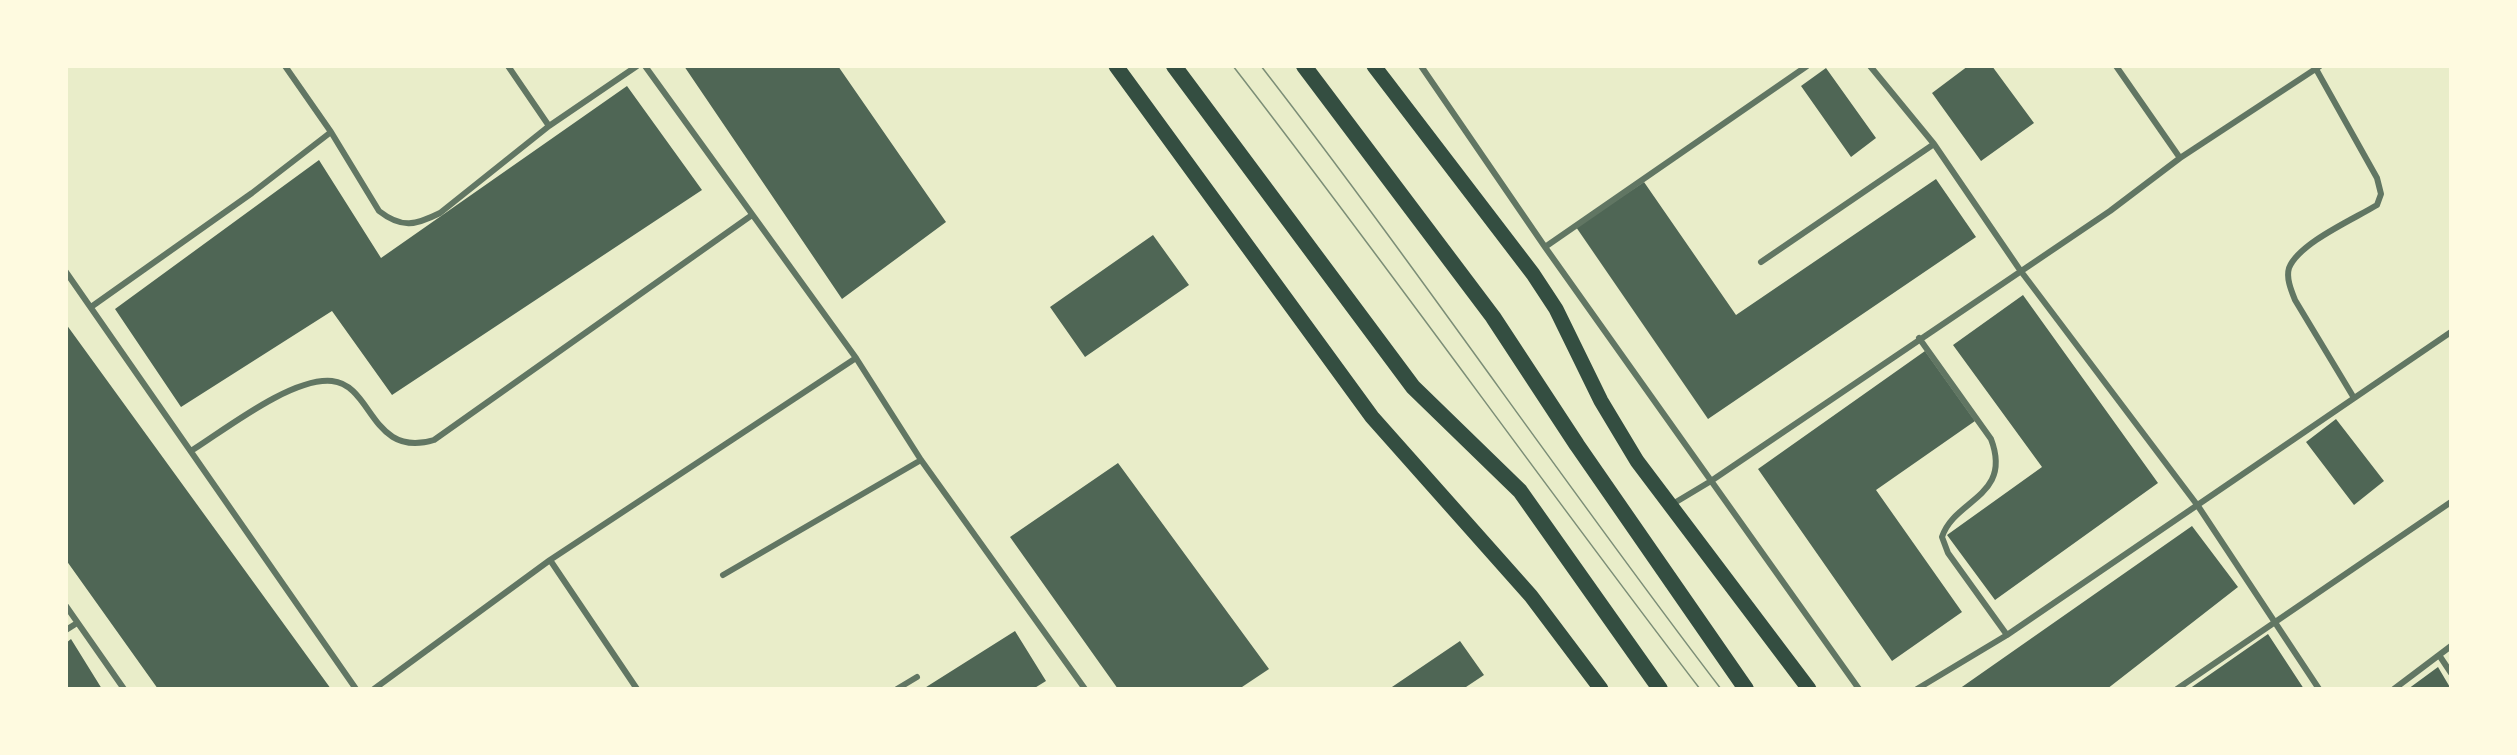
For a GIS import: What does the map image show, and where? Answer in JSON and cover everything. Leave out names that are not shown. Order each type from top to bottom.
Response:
[{"type":"highway","points":[[1174,66],[1413,387],[1520,491],[1660,689]]},
{"type":"highway","points":[[1304,66],[1493,317],[1577,445],[1746,689]]},
{"type":"main road","points":[[1116,66],[1372,417],[1531,596],[1601,689]]},
{"type":"main road","points":[[1374,66],[1533,274],[1574,341],[1615,426],[1636,461],[1809,689]]},
{"type":"street","points":[[285,66],[331,132],[379,212],[391,221],[408,224],[420,223],[440,213],[549,126],[637,66]]},
{"type":"street","points":[[508,66],[549,126]]},
{"type":"street","points":[[645,66],[856,358],[921,460],[1085,689]]},
{"type":"street","points":[[1421,66],[1545,248],[1859,689]]},
{"type":"street","points":[[1545,248],[1807,66]]},
{"type":"street","points":[[1870,66],[1934,144],[2020,270],[2198,506],[2319,689]]},
{"type":"street","points":[[2116,66],[2180,158]]},
{"type":"street","points":[[1670,505],[1711,481],[1919,338],[2110,211],[2180,158],[2318,67],[2377,177],[2381,194],[2377,206],[2299,252],[2289,269],[2289,283],[2295,300],[2355,398]]},
{"type":"street","points":[[91,308],[252,193],[331,132]]},
{"type":"street","points":[[1761,262],[1934,144]]},
{"type":"street","points":[[191,451],[293,387],[324,381],[347,385],[381,428],[392,436],[413,443],[434,440],[752,216]]},
{"type":"street","points":[[66,272],[356,689]]},
{"type":"street","points":[[1917,689],[2007,634],[2451,332]]},
{"type":"street","points":[[1919,338],[1991,439],[1997,453],[1997,466],[1986,489],[1952,521],[1942,537],[1948,553],[2007,634]]},
{"type":"street","points":[[374,689],[550,560],[856,358]]},
{"type":"street","points":[[723,575],[921,460]]},
{"type":"street","points":[[2177,689],[2451,502]]},
{"type":"street","points":[[550,560],[637,689]]},
{"type":"street","points":[[66,606],[124,689]]},
{"type":"street","points":[[66,630],[77,622]]},
{"type":"street","points":[[2394,689],[2451,646]]},
{"type":"street","points":[[2439,655],[2451,673]]},
{"type":"street","points":[[897,689],[917,676]]},
{"type":"building","points":[[684,66],[838,66],[946,222],[842,299]]},
{"type":"building","points":[[1968,66],[1992,66],[2034,123],[1981,161],[1932,93]]},
{"type":"building","points":[[1826,68],[1876,138],[1851,157],[1801,86]]},
{"type":"building","points":[[627,86],[702,190],[392,395],[332,311],[181,407],[115,309],[319,160],[381,258]]},
{"type":"building","points":[[1936,179],[1976,237],[1708,419],[1576,227],[1644,182],[1736,315]]},
{"type":"building","points":[[1153,235],[1189,285],[1085,357],[1050,307]]},
{"type":"building","points":[[2023,295],[2158,483],[1995,600],[1947,535],[2042,467],[1953,345]]},
{"type":"building","points":[[66,324],[331,689],[158,689],[66,560]]},
{"type":"building","points":[[1925,351],[1975,421],[1876,490],[1962,612],[1892,661],[1758,469]]},
{"type":"building","points":[[2336,419],[2384,481],[2354,505],[2306,442]]},
{"type":"building","points":[[1118,463],[1269,669],[1239,689],[1118,689],[1010,537]]},
{"type":"building","points":[[2192,526],[2238,587],[2107,689],[1959,689]]},
{"type":"building","points":[[1015,631],[1046,681],[1033,689],[923,689]]},
{"type":"building","points":[[2268,634],[2304,689],[2189,689]]},
{"type":"building","points":[[71,639],[102,689],[66,689],[66,643]]},
{"type":"building","points":[[1460,641],[1484,675],[1463,689],[1389,689]]},
{"type":"building","points":[[2438,667],[2451,689],[2408,689]]},
{"type":"tram line","points":[[1233,66],[1700,689]]},
{"type":"tram line","points":[[1261,66],[1721,689]]}]
